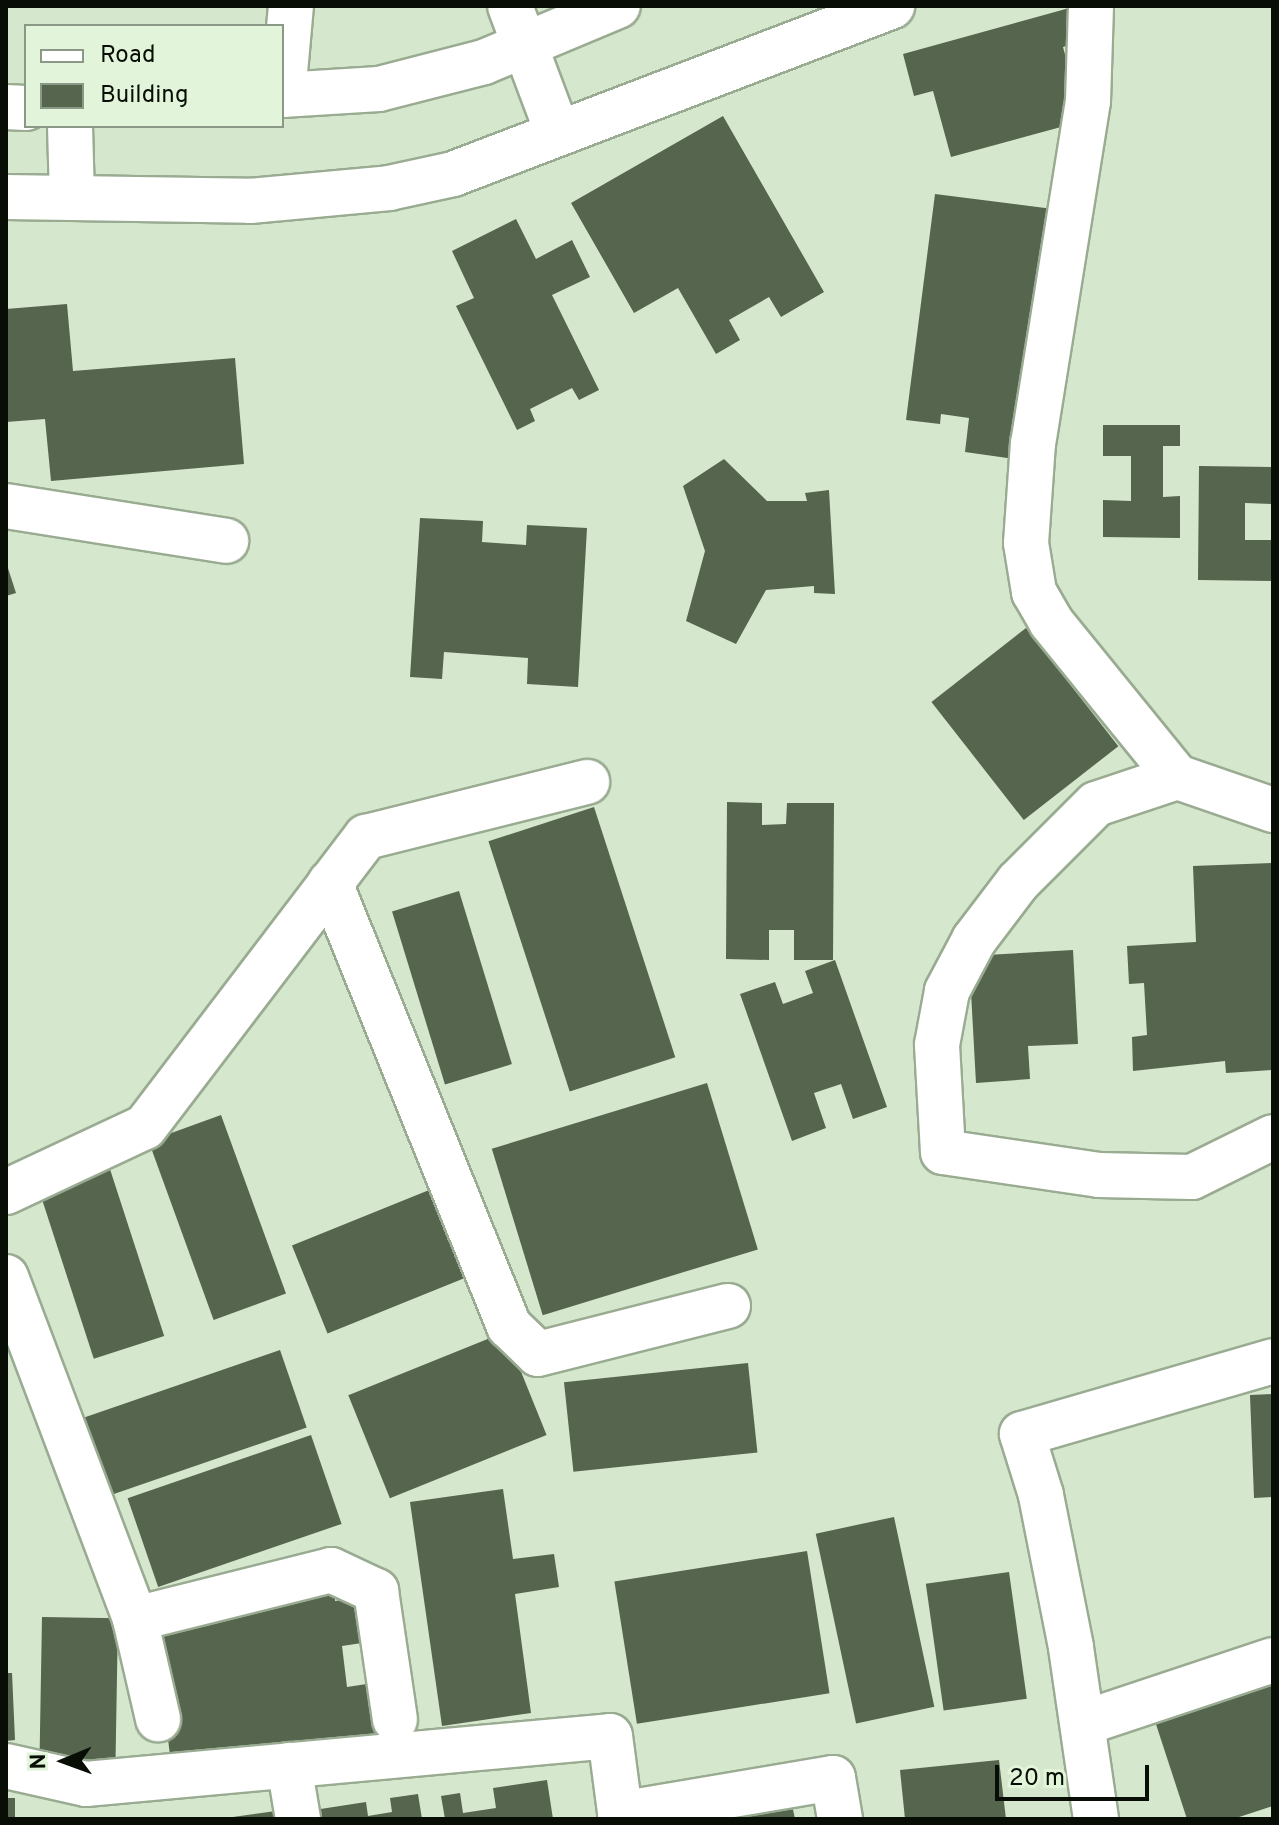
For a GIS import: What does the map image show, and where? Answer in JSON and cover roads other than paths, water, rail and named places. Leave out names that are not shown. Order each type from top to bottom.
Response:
[{"type":"street","points":[[284,84],[291,6]]},
{"type":"street","points":[[284,95],[379,89],[484,62],[517,26],[618,6]]},
{"type":"street","points":[[6,197],[250,201],[389,188],[453,174],[557,131],[892,6]]},
{"type":"street","points":[[1091,6],[1088,101],[1033,443],[1026,543],[1034,592],[1051,622],[1177,777],[1273,810]]},
{"type":"street","points":[[517,26],[557,131]]},
{"type":"street","points":[[70,128],[72,198]]},
{"type":"street","points":[[6,506],[226,541]]},
{"type":"street","points":[[1177,777],[1096,804],[1018,882],[974,940],[947,991],[937,1045],[943,1152],[1099,1175],[1192,1177],[1273,1137]]},
{"type":"street","points":[[6,1192],[145,1127],[366,837],[587,782]]},
{"type":"street","points":[[330,883],[509,1326],[538,1354],[728,1306]]},
{"type":"street","points":[[6,1277],[135,1619],[158,1719]]},
{"type":"street","points":[[1096,1819],[1084,1723],[1041,1495],[1022,1434],[1273,1361]]},
{"type":"street","points":[[135,1619],[331,1570],[376,1591],[395,1720]]},
{"type":"street","points":[[1084,1723],[1273,1660]]},
{"type":"street","points":[[6,1766],[86,1784],[610,1736],[621,1816],[833,1778],[840,1819]]},
{"type":"street","points":[[289,1765],[298,1819]]}]
